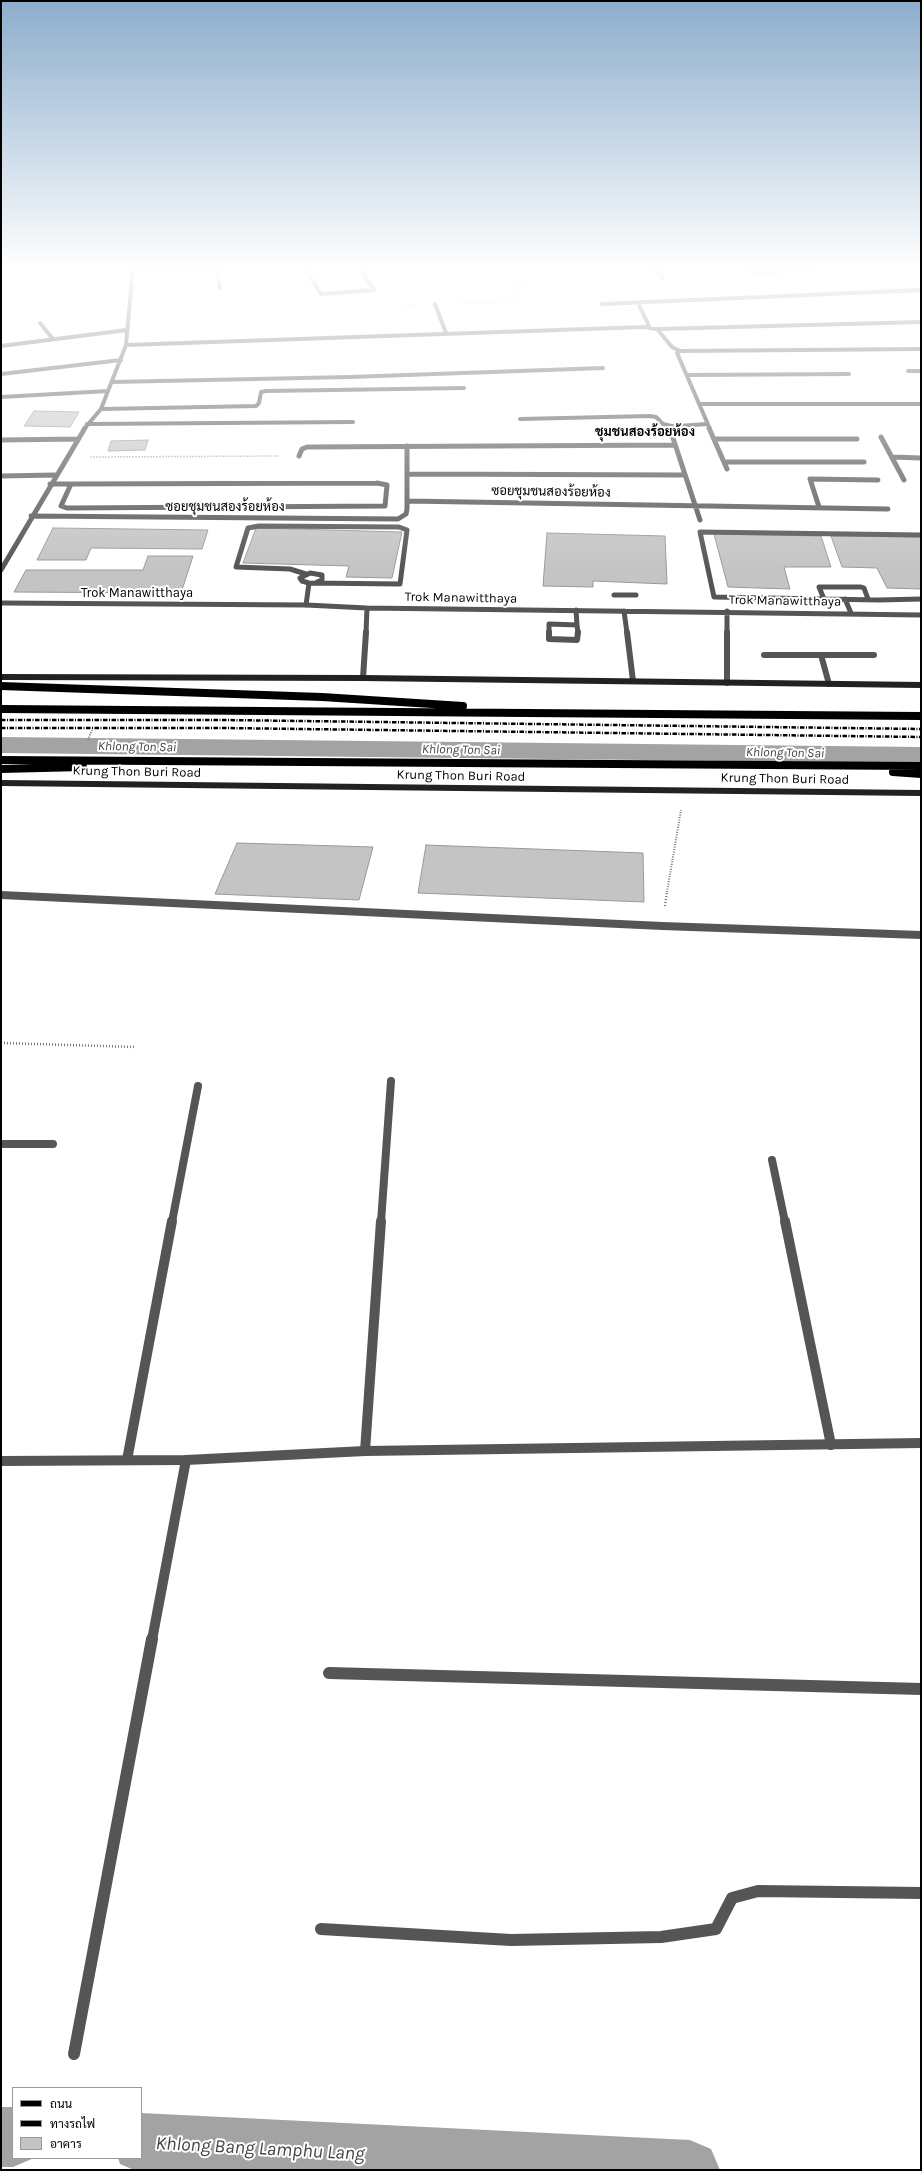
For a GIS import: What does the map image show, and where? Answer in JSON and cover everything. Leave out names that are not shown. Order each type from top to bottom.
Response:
[{"type":"main road","points":[[1,677],[363,678],[921,685]]},
{"type":"main road","points":[[1,686],[322,697],[557,713]]},
{"type":"main road","points":[[1,709],[921,716]]},
{"type":"main road","name":"Krung Thon Buri Road","points":[[1,760],[921,766]]},
{"type":"main road","points":[[1,769],[215,761]]},
{"type":"main road","points":[[796,764],[921,774]]},
{"type":"main road","name":"Krung Thon Buri Road","points":[[1,783],[921,793]]},
{"type":"street","points":[[1,374],[50,368]]},
{"type":"street","points":[[1,570],[55,475],[87,424],[101,408],[118,368]]},
{"type":"street","points":[[112,382],[350,377],[594,368]]},
{"type":"street","points":[[684,368],[727,469]]},
{"type":"street","points":[[908,371],[921,371]]},
{"type":"street","points":[[687,375],[849,374]]},
{"type":"street","points":[[101,408],[256,406],[259,404],[261,392],[266,391],[464,388]]},
{"type":"street","points":[[1,397],[108,391]]},
{"type":"street","points":[[699,404],[921,404]]},
{"type":"street","points":[[520,419],[650,416],[656,417],[663,424],[676,427],[708,424]]},
{"type":"street","points":[[87,424],[353,422]]},
{"type":"street","points":[[676,427],[673,429],[672,436],[700,520]]},
{"type":"street","points":[[881,437],[904,480]]},
{"type":"street","points":[[1,440],[78,439]]},
{"type":"street","points":[[714,439],[857,439]]},
{"type":"street","points":[[298,456],[302,449],[307,448],[675,445]]},
{"type":"street","name":"ซอยชุมชนสองร้อยห้อง","points":[[31,516],[398,518],[406,514],[408,474],[407,446]]},
{"type":"street","points":[[893,457],[921,458]]},
{"type":"street","points":[[724,462],[864,462]]},
{"type":"street","name":"ซอยชุมชนสองร้อยห้อง","points":[[408,474],[685,475]]},
{"type":"street","points":[[1,476],[55,475]]},
{"type":"street","points":[[819,507],[810,479],[878,480]]},
{"type":"street","points":[[50,484],[385,483],[387,486],[386,504],[381,507],[62,508],[61,505],[71,484]]},
{"type":"street","name":"ซอยชุมชนสองร้อยห้อง","points":[[407,501],[888,508]]},
{"type":"street","points":[[306,574],[301,576],[301,580],[309,583],[400,584],[407,530],[399,527],[259,526],[248,528],[236,567],[290,569],[306,574],[322,575],[322,580],[317,582]]},
{"type":"street","points":[[921,535],[700,532],[714,597],[921,599]]},
{"type":"street","points":[[306,605],[309,583]]},
{"type":"street","points":[[824,599],[819,587],[861,587],[864,588],[868,599]]},
{"type":"street","points":[[614,595],[636,593],[638,611]]},
{"type":"street","points":[[845,599],[851,613]]},
{"type":"street","name":"Trok Manawitthaya","points":[[1,603],[306,605],[367,608],[727,611],[921,615]]},
{"type":"street","points":[[363,678],[367,608]]},
{"type":"street","points":[[576,610],[577,624],[578,638],[576,641],[548,639],[549,624],[577,624]]},
{"type":"street","points":[[624,611],[633,681]]},
{"type":"street","points":[[727,611],[727,683]]},
{"type":"street","points":[[764,655],[874,655]]},
{"type":"street","points":[[821,655],[829,684]]},
{"type":"street","points":[[1,895],[662,926],[921,935]]},
{"type":"street","points":[[365,1451],[391,1081]]},
{"type":"street","points":[[126,1460],[198,1086]]},
{"type":"street","points":[[1,1144],[53,1144]]},
{"type":"street","points":[[772,1160],[831,1445]]},
{"type":"street","points":[[1,1461],[186,1460],[365,1451],[921,1443]]},
{"type":"street","points":[[74,2054],[186,1460]]},
{"type":"street","points":[[329,1673],[921,1689]]},
{"type":"street","points":[[321,1929],[511,1940],[661,1937],[699,1933],[716,1929],[732,1898],[758,1891],[921,1893]]},
{"type":"path","points":[[88,741],[93,726]]},
{"type":"path","points":[[662,926],[684,790]]},
{"type":"path","points":[[1,1043],[136,1047]]},
{"type":"building","points":[[34,411],[79,412],[70,427],[24,426]]},
{"type":"building","points":[[148,440],[145,450],[108,451],[111,441]]},
{"type":"building","points":[[53,528],[208,530],[202,549],[91,548],[86,560],[37,560]]},
{"type":"building","points":[[256,528],[402,532],[392,578],[346,577],[349,566],[243,563]]},
{"type":"building","points":[[547,533],[665,536],[667,584],[593,581],[593,587],[543,586]]},
{"type":"building","points":[[714,534],[821,536],[831,567],[784,567],[790,589],[728,587]]},
{"type":"building","points":[[831,536],[921,537],[921,589],[887,588],[877,568],[842,567]]},
{"type":"building","points":[[148,556],[193,556],[181,593],[14,592],[26,570],[143,570]]},
{"type":"building","points":[[237,843],[373,847],[359,900],[215,894]]},
{"type":"building","points":[[426,845],[643,853],[644,902],[418,893]]},
{"type":"waterway","name":"Khlong Ton Sai","points":[[1,745],[921,755]]},
{"type":"waterway","name":"Khlong Bang Lamphu Lang","points":[[1,2137],[12,2137]]},
{"type":"waterway","name":"Khlong Bang Lamphu Lang","points":[[142,2143],[690,2170]]},
{"type":"railway","points":[[1,720],[224,720],[921,729]]},
{"type":"railway","points":[[1,728],[224,728],[921,737]]},
{"type":"district","name":"ชุมชนสองร้อยห้อง","points":[[645,432]]}]
